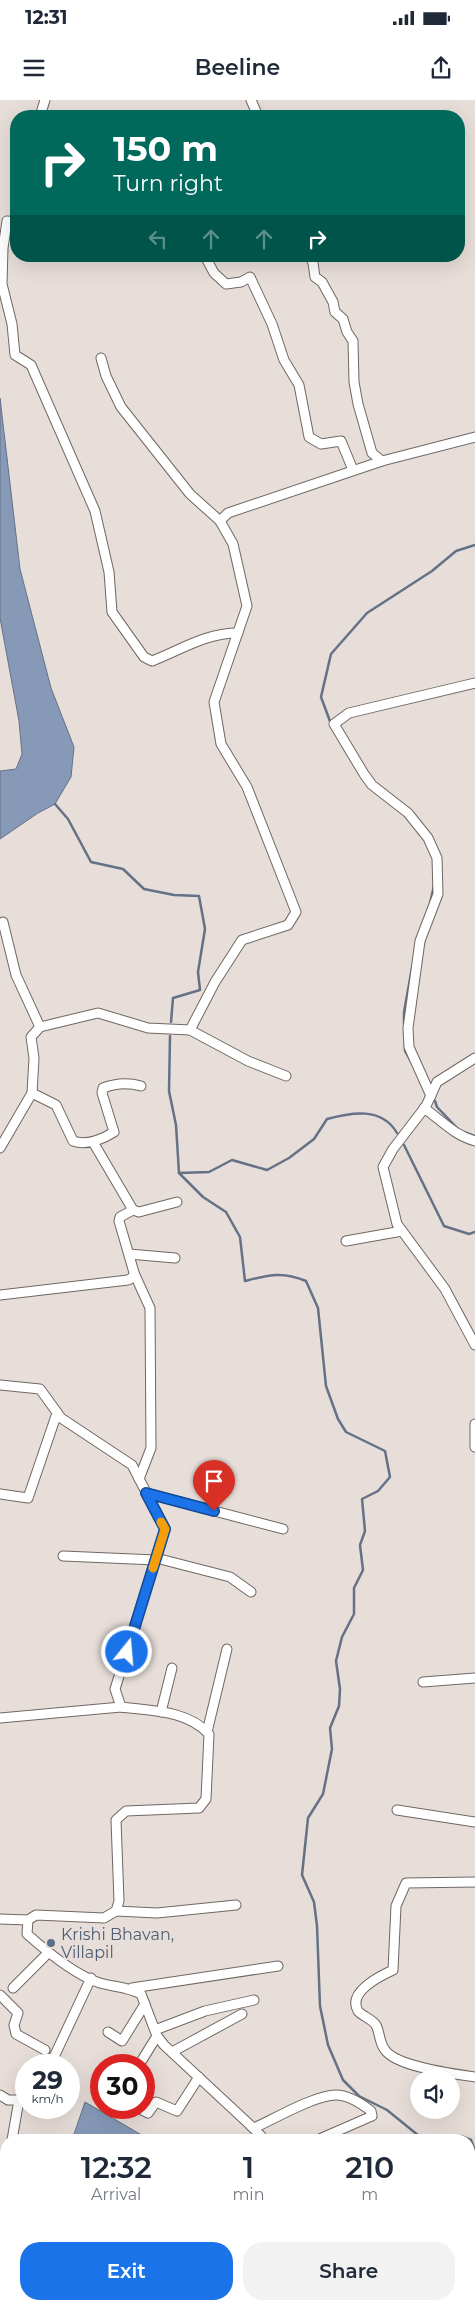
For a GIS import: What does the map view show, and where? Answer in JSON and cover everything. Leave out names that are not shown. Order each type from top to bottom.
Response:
[{"type":"street","points":[[10,221],[7,221],[2,248],[2,277],[15,355],[31,365],[95,511],[109,572],[112,612],[144,657],[152,661],[204,637],[223,633],[238,633]]},
{"type":"street","points":[[208,262],[214,273],[226,284],[240,282],[250,277],[272,324],[284,360],[299,385],[309,437],[321,444],[341,441],[353,470]]},
{"type":"street","points":[[313,262],[314,277],[322,282],[333,302],[335,312],[343,319],[347,332],[353,341],[354,382],[358,404],[372,453],[382,461]]},
{"type":"street","points":[[100,358],[106,376],[121,407],[190,494],[220,521],[233,544],[247,606],[214,702],[221,744],[247,787],[296,912],[288,925],[242,940],[215,982],[190,1030]]},
{"type":"street","points":[[220,521],[228,513],[353,470],[475,437]]},
{"type":"street","points":[[430,1096],[409,1047],[408,1028],[420,941],[438,894],[437,858],[428,838],[408,813],[372,785],[334,724],[349,713],[475,683]]},
{"type":"street","points":[[3,922],[16,975],[40,1027]]},
{"type":"street","points":[[0,1148],[32,1093],[34,1058],[31,1037],[40,1027],[98,1012],[148,1028],[190,1030],[248,1061],[286,1076]]},
{"type":"street","points":[[475,1058],[437,1082],[424,1108],[393,1149],[383,1167],[397,1224],[445,1290],[475,1345]]},
{"type":"street","points":[[32,1093],[56,1105],[73,1141],[82,1144],[93,1142],[114,1132],[102,1093],[103,1088],[114,1084],[131,1083],[141,1086]]},
{"type":"street","points":[[424,1108],[450,1130],[462,1137],[475,1141]]},
{"type":"street","points":[[93,1142],[133,1210],[139,1212],[177,1202]]},
{"type":"street","points":[[133,1210],[120,1217],[119,1221],[134,1273],[150,1308],[151,1448],[139,1479]]},
{"type":"street","points":[[346,1241],[402,1231]]},
{"type":"street","points":[[129,1254],[175,1258]]},
{"type":"street","points":[[0,1295],[128,1280],[134,1276],[134,1273]]},
{"type":"street","points":[[0,1385],[40,1389],[61,1418],[132,1465],[165,1529],[115,1689],[120,1707]]},
{"type":"street","points":[[0,1494],[28,1498],[58,1413]]},
{"type":"street","points":[[475,1424],[475,1447]]},
{"type":"street","points":[[146,1493],[283,1529]]},
{"type":"street","points":[[63,1556],[156,1559],[230,1577],[251,1592]]},
{"type":"street","points":[[206,1732],[227,1649]]},
{"type":"street","points":[[161,1712],[172,1668]]},
{"type":"street","points":[[423,1682],[475,1678]]},
{"type":"street","points":[[0,1718],[120,1707],[175,1714],[201,1726],[209,1734],[206,1799],[199,1808],[126,1811],[116,1820],[119,1901],[116,1911]]},
{"type":"street","points":[[397,1810],[475,1822]]},
{"type":"street","points":[[475,1882],[406,1882],[396,1906],[393,1970],[372,1980],[357,1995],[355,2001],[359,2012],[375,2024],[381,2043],[390,2056],[410,2064],[475,2077]]},
{"type":"street","points":[[0,1919],[28,1920],[36,1916],[104,1918],[116,1911],[157,1914],[236,1905]]},
{"type":"street","points":[[28,1920],[27,1934],[48,1953],[99,1983],[132,1988],[278,1966]]},
{"type":"street","points":[[13,1988],[48,1953]]},
{"type":"street","points":[[55,2054],[92,1978]]},
{"type":"street","points":[[132,1988],[141,1994],[156,2033],[172,2052],[259,2134]]},
{"type":"street","points":[[0,1995],[18,2013],[13,2029],[16,2034],[45,2050]]},
{"type":"street","points":[[146,2054],[156,2033],[205,2011],[254,2000]]},
{"type":"street","points":[[108,2032],[122,2041],[145,2004]]},
{"type":"street","points":[[172,2052],[242,2014]]},
{"type":"street","points":[[155,2104],[156,2102],[178,2111],[199,2078]]},
{"type":"street","points":[[0,2095],[8,2100],[19,2100],[13,2134]]},
{"type":"street","points":[[254,2128],[300,2107],[337,2095],[352,2099],[371,2111],[372,2116],[331,2134]]},
{"type":"water","points":[[0,398],[20,569],[51,688],[74,747],[71,777],[55,804],[38,813],[0,839],[0,771],[16,769],[22,754],[19,721],[0,618]]},
{"type":"water","points":[[85,2102],[90,2105],[90,2119],[114,2119],[140,2134],[74,2134]]},
{"type":"waterway","points":[[331,724],[321,697],[331,654],[367,613],[432,571],[456,551],[475,545]]},
{"type":"waterway","points":[[55,804],[68,819],[91,862],[123,869],[144,889],[174,895],[199,896],[205,929],[198,972],[200,990],[173,998],[171,1022]]},
{"type":"waterway","points":[[430,903],[434,886]]},
{"type":"waterway","points":[[404,1024],[404,1012],[412,968]]},
{"type":"waterway","points":[[170,1036],[169,1091],[176,1125],[179,1173],[209,1172],[232,1160],[267,1170],[289,1158],[314,1139],[327,1119],[356,1113],[375,1115],[391,1125],[397,1133]]},
{"type":"waterway","points":[[405,1045],[405,1051],[413,1065]]},
{"type":"waterway","points":[[435,1101],[437,1107],[459,1130]]},
{"type":"waterway","points":[[464,1132],[475,1136]]},
{"type":"waterway","points":[[404,1145],[444,1226],[469,1234],[475,1232]]},
{"type":"waterway","points":[[179,1173],[203,1197],[226,1212],[240,1237],[245,1281],[276,1275],[290,1276],[306,1281],[318,1308],[326,1386],[338,1419],[346,1432],[385,1451],[390,1477],[378,1491],[362,1499],[365,1531],[360,1545],[363,1570],[354,1588],[354,1614],[342,1637],[336,1661],[340,1689],[339,1706],[330,1728],[332,1749],[323,1794],[308,1818],[302,1875],[314,1902],[317,1926],[320,2006],[328,2045],[343,2080],[359,2096],[387,2110],[417,2134]]},
{"type":"slow traffic","points":[[153,1568],[165,1529],[161,1522]]},
{"type":"place","name":"Krishi Bhavan, Villapil","points":[[51,1943]]},
{"type":"route","points":[[127,1652],[165,1529],[146,1493],[214,1511]]}]
